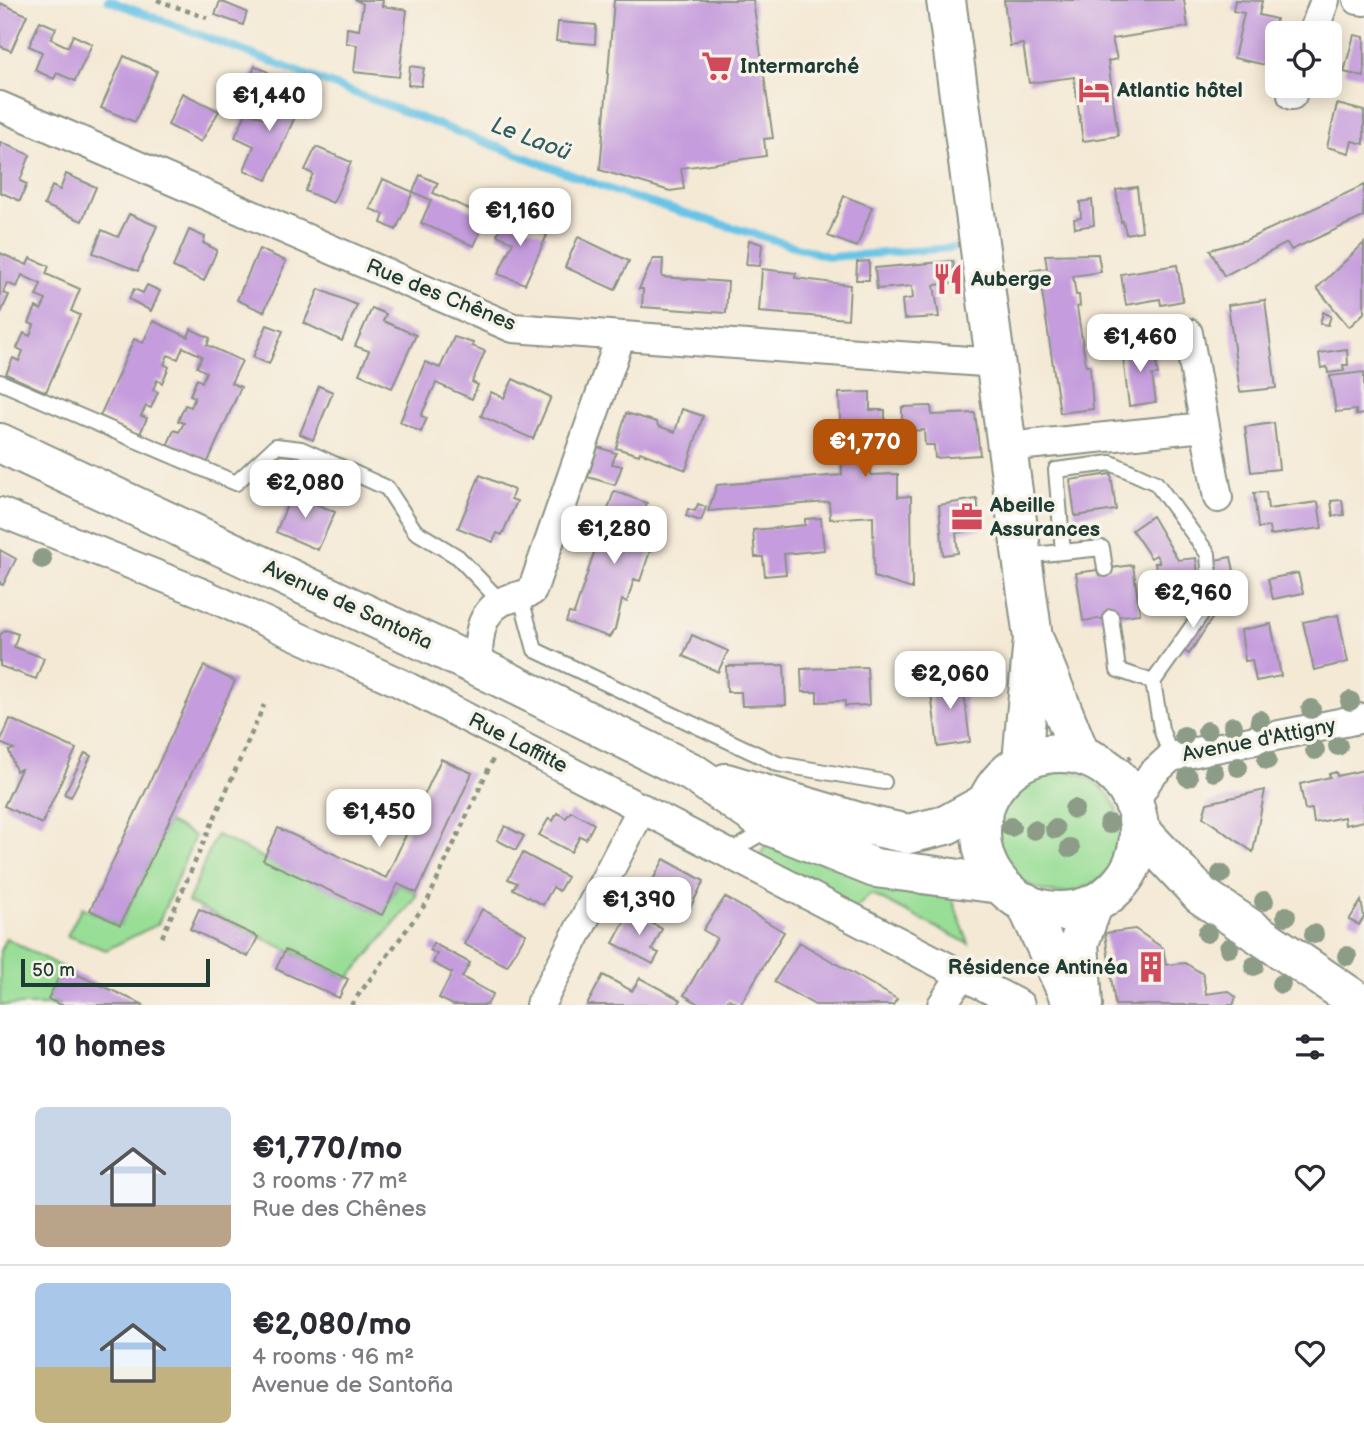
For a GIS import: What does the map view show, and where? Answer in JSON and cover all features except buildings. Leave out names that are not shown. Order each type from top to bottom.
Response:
[{"type":"main road","points":[[946,0],[1033,638],[1022,762]]},
{"type":"main road","name":"Avenue de Santoña","points":[[0,443],[477,666],[693,773],[772,827],[875,868],[1013,893]]},
{"type":"main road","points":[[1033,638],[1081,756]]},
{"type":"main road","points":[[1073,1005],[1013,893],[989,866],[982,845],[981,824],[986,803],[1001,779],[1022,762],[1061,753],[1081,756],[1103,765],[1121,781],[1137,816],[1201,895],[1363,1005]]},
{"type":"main road","name":"Avenue de Santoña","points":[[693,773],[872,827],[908,834],[946,825],[986,803]]},
{"type":"main road","points":[[1083,1005],[1079,943],[1102,898],[1126,875],[1136,853],[1137,816]]},
{"type":"main road","points":[[1013,893],[1047,910],[1071,910],[1102,898],[1159,886],[1201,895]]},
{"type":"street","points":[[1317,21],[1325,0]]},
{"type":"street","points":[[1358,0],[1364,1]]},
{"type":"street","name":"Rue des Chênes","points":[[0,106],[513,328],[620,338],[997,363]]},
{"type":"street","points":[[1188,332],[1217,498]]},
{"type":"street","points":[[477,666],[480,624],[511,600],[532,591],[620,338]]},
{"type":"street","points":[[1007,447],[1205,427]]},
{"type":"street","name":"Rue Laffitte","points":[[0,512],[202,593],[400,683],[1020,1005]]},
{"type":"street","name":"Avenue d'Attigny","points":[[1137,816],[1152,775],[1171,757],[1364,718]]},
{"type":"street","points":[[540,1005],[642,808]]},
{"type":"street","points":[[942,1005],[961,976]]},
{"type":"lane","points":[[0,382],[236,483],[276,446],[301,449],[387,488],[415,531],[458,557],[511,600],[535,650],[778,764],[884,782]]},
{"type":"lane","points":[[1063,552],[1056,470],[1111,463],[1156,482],[1208,554],[1211,600],[1153,682],[1161,729],[1171,757]]},
{"type":"lane","points":[[1022,556],[1102,548],[1105,569]]},
{"type":"lane","points":[[1111,617],[1118,670],[1153,682]]},
{"type":"lane","points":[[728,853],[772,827]]},
{"type":"path","points":[[157,0],[207,18]]},
{"type":"path","points":[[162,937],[264,705]]},
{"type":"path","points":[[351,1005],[427,902],[504,736]]},
{"type":"green space","points":[[1060,771],[1083,775],[1103,789],[1117,809],[1121,832],[1117,855],[1103,875],[1083,889],[1060,893],[1037,889],[1017,875],[1003,855],[999,832],[1003,809],[1017,789],[1037,775]]},
{"type":"green space","points":[[168,822],[195,836],[158,924],[106,950],[67,936],[82,907],[120,925]]},
{"type":"green space","points":[[216,835],[382,915],[398,884],[417,893],[413,902],[348,979],[188,902]]},
{"type":"green space","points":[[768,842],[899,893],[951,896],[969,944],[871,894],[855,909],[759,856]]},
{"type":"green space","points":[[6,938],[63,968],[48,999],[61,1005],[0,1005],[0,951]]},
{"type":"waterway","name":"Le Laoü","points":[[108,0],[625,195],[830,257],[952,248]]},
{"type":"place","name":"Intermarché","points":[[717,66]]},
{"type":"place","name":"Atlantic hôtel","points":[[1094,90]]},
{"type":"place","name":"Auberge","points":[[948,279]]},
{"type":"place","name":"Abeille Assurances","points":[[967,517]]},
{"type":"place","name":"Résidence Antinéa","points":[[1151,967]]}]
